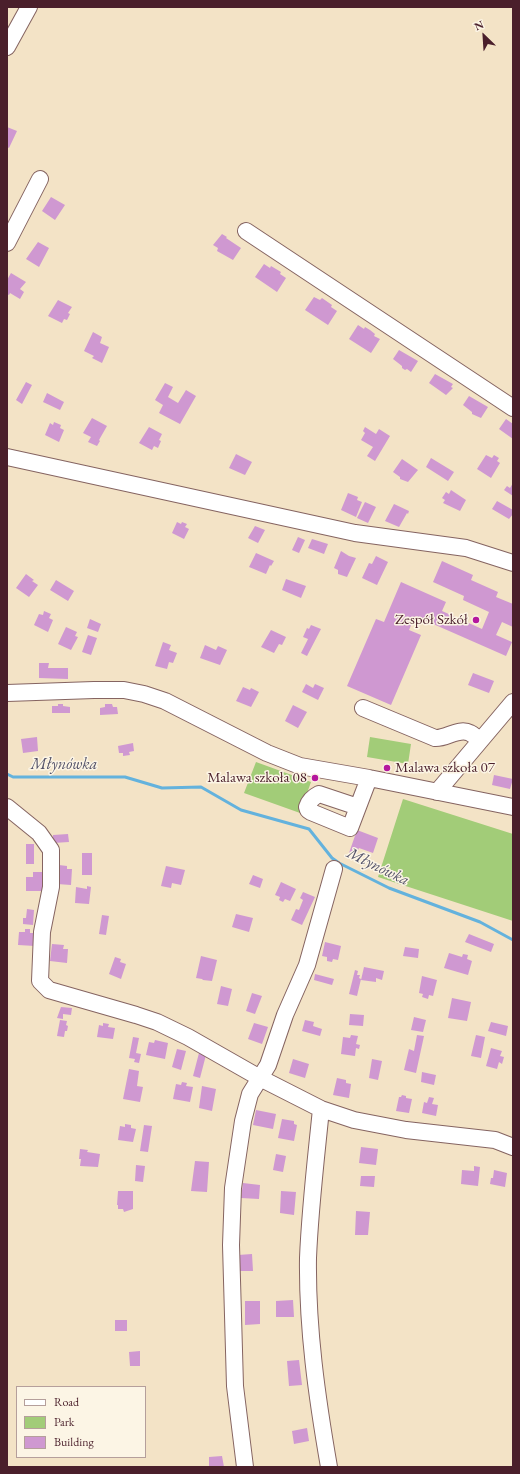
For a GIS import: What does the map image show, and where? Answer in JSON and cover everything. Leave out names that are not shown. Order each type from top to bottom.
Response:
[{"type":"street","points":[[7,47],[29,7]]},
{"type":"street","points":[[7,243],[40,180]]},
{"type":"street","points":[[246,232],[513,408]]},
{"type":"street","points":[[7,457],[355,533],[466,548],[513,563]]},
{"type":"street","points":[[7,693],[124,690],[144,694],[165,701],[267,753],[300,766],[369,778],[513,808]]},
{"type":"street","points":[[437,792],[513,702]]},
{"type":"street","points":[[363,708],[435,738],[443,738],[457,732],[466,732],[470,733],[480,741]]},
{"type":"street","points":[[358,807],[320,794],[314,796],[306,808],[311,812],[350,828],[358,807],[369,778]]},
{"type":"street","points":[[7,807],[39,833],[51,850],[51,888],[42,932],[40,981],[49,990],[136,1014],[157,1022],[188,1037],[260,1078],[322,1109],[354,1120],[406,1130],[495,1140],[513,1147]]},
{"type":"street","points":[[245,1467],[235,1386],[232,1238],[234,1188],[243,1122],[250,1094],[268,1065],[284,1015],[307,966],[334,869]]},
{"type":"street","points":[[322,1109],[310,1222],[308,1267],[314,1363],[329,1467]]},
{"type":"green space","points":[[370,737],[411,744],[408,764],[367,757]]},
{"type":"green space","points":[[256,762],[311,782],[300,813],[244,793]]},
{"type":"green space","points":[[403,799],[513,834],[513,921],[378,877]]},
{"type":"building","points":[[7,127],[17,131],[9,148],[7,147]]},
{"type":"building","points":[[51,197],[65,205],[55,220],[42,211]]},
{"type":"building","points":[[222,234],[241,248],[233,260],[217,251],[218,248],[213,245]]},
{"type":"building","points":[[38,242],[49,248],[39,267],[26,259]]},
{"type":"building","points":[[264,264],[281,272],[280,274],[286,278],[277,292],[255,277]]},
{"type":"building","points":[[11,273],[26,282],[20,289],[24,292],[20,299],[10,293],[9,295],[7,294],[7,280]]},
{"type":"building","points":[[314,297],[320,300],[322,298],[332,305],[331,307],[337,311],[328,325],[305,310]]},
{"type":"building","points":[[58,300],[72,307],[68,313],[70,314],[67,320],[64,319],[62,323],[48,316]]},
{"type":"building","points":[[358,325],[364,329],[365,327],[370,330],[375,334],[374,336],[380,339],[371,353],[349,339]]},
{"type":"building","points":[[93,332],[102,337],[100,343],[109,347],[102,363],[92,358],[94,356],[84,351]]},
{"type":"building","points":[[399,350],[418,361],[411,372],[402,368],[402,366],[393,359]]},
{"type":"building","points":[[435,374],[453,384],[451,387],[453,388],[446,395],[429,383]]},
{"type":"building","points":[[26,382],[32,385],[22,404],[16,400]]},
{"type":"building","points":[[165,383],[173,387],[168,397],[178,403],[186,390],[196,396],[180,424],[159,413],[163,405],[155,400]]},
{"type":"building","points":[[47,393],[64,402],[60,410],[43,402]]},
{"type":"building","points":[[469,396],[488,407],[481,418],[472,414],[472,412],[463,405]]},
{"type":"building","points":[[92,418],[107,426],[97,446],[88,442],[91,437],[83,433]]},
{"type":"building","points":[[506,419],[513,424],[513,439],[499,429]]},
{"type":"building","points":[[54,422],[61,425],[60,428],[64,430],[59,442],[45,435],[50,423],[53,425]]},
{"type":"building","points":[[149,427],[162,434],[159,440],[161,441],[158,448],[154,446],[152,450],[139,443]]},
{"type":"building","points":[[365,427],[376,434],[379,429],[390,436],[375,461],[367,456],[373,447],[361,440],[365,433],[363,431]]},
{"type":"building","points":[[236,454],[252,462],[245,475],[229,468]]},
{"type":"building","points":[[486,455],[492,458],[494,455],[499,458],[497,461],[500,463],[491,478],[477,469]]},
{"type":"building","points":[[431,458],[454,472],[448,481],[426,467]]},
{"type":"building","points":[[402,459],[418,470],[408,482],[400,479],[400,477],[393,472]]},
{"type":"building","points":[[513,483],[513,496],[504,490],[507,486],[510,488]]},
{"type":"building","points":[[451,490],[466,500],[460,511],[443,503],[445,500],[442,498],[446,492],[449,494]]},
{"type":"building","points":[[348,493],[358,497],[357,500],[362,502],[356,517],[341,510]]},
{"type":"building","points":[[497,501],[513,510],[513,514],[509,519],[492,509]]},
{"type":"building","points":[[365,502],[376,507],[368,523],[357,518]]},
{"type":"building","points":[[394,504],[409,511],[399,527],[385,521]]},
{"type":"building","points":[[177,522],[187,524],[185,527],[189,529],[184,539],[172,533]]},
{"type":"building","points":[[255,526],[265,530],[258,543],[248,538]]},
{"type":"building","points":[[298,537],[305,540],[299,553],[292,550]]},
{"type":"building","points":[[312,539],[328,544],[324,554],[308,548]]},
{"type":"building","points":[[341,551],[356,558],[347,577],[338,574],[338,570],[334,568]]},
{"type":"building","points":[[256,553],[274,561],[271,566],[270,565],[266,574],[249,567]]},
{"type":"building","points":[[376,556],[388,562],[377,585],[362,578],[369,563],[372,564]]},
{"type":"building","points":[[442,561],[473,575],[471,580],[498,592],[496,597],[513,604],[513,627],[502,622],[496,635],[512,642],[506,656],[415,616],[409,630],[421,635],[391,705],[347,686],[376,619],[384,622],[401,582],[446,602],[442,611],[482,629],[489,612],[463,600],[464,596],[433,582]]},
{"type":"building","points":[[26,574],[38,585],[29,597],[16,588]]},
{"type":"building","points":[[286,579],[306,586],[301,598],[282,590]]},
{"type":"building","points":[[56,580],[74,591],[68,601],[50,590]]},
{"type":"building","points":[[44,611],[51,614],[49,618],[53,620],[48,632],[34,625],[39,614],[43,615]]},
{"type":"building","points":[[90,619],[101,624],[98,632],[87,628]]},
{"type":"building","points":[[311,625],[321,629],[307,656],[301,653],[308,639],[303,637],[307,628],[309,629]]},
{"type":"building","points":[[66,627],[77,632],[75,636],[78,637],[71,650],[58,644]]},
{"type":"building","points":[[271,630],[286,637],[282,645],[279,644],[274,653],[261,647]]},
{"type":"building","points":[[88,635],[97,638],[91,655],[82,652]]},
{"type":"building","points":[[163,642],[171,645],[169,650],[177,653],[173,663],[169,662],[167,669],[155,666]]},
{"type":"building","points":[[205,645],[216,650],[218,646],[227,650],[220,665],[200,658]]},
{"type":"building","points":[[39,663],[49,663],[48,668],[68,668],[68,679],[39,678]]},
{"type":"building","points":[[473,673],[494,681],[489,693],[468,685]]},
{"type":"building","points":[[306,684],[313,688],[315,684],[324,688],[318,700],[302,692]]},
{"type":"building","points":[[243,687],[250,690],[251,688],[259,692],[251,707],[236,701]]},
{"type":"building","points":[[58,704],[63,704],[63,706],[70,707],[70,713],[52,713],[52,706],[58,706]]},
{"type":"building","points":[[105,704],[112,704],[113,707],[117,707],[118,714],[100,715],[100,708],[105,707]]},
{"type":"building","points":[[293,705],[307,712],[298,728],[285,721]]},
{"type":"building","points":[[37,737],[38,751],[23,753],[21,739]]},
{"type":"building","points":[[133,743],[134,751],[129,752],[130,755],[123,756],[123,753],[119,753],[118,746]]},
{"type":"building","points":[[494,775],[513,779],[510,789],[492,785]]},
{"type":"building","points":[[357,830],[378,838],[373,853],[359,848],[356,855],[349,853]]},
{"type":"building","points":[[68,834],[69,842],[53,843],[53,835]]},
{"type":"building","points":[[26,844],[34,844],[34,864],[26,864]]},
{"type":"building","points":[[82,853],[92,853],[92,875],[82,875]]},
{"type":"building","points":[[59,865],[67,866],[67,869],[72,869],[71,885],[57,884]]},
{"type":"building","points":[[166,866],[185,870],[181,885],[172,883],[171,888],[161,886]]},
{"type":"building","points":[[33,872],[42,872],[42,891],[26,891],[26,877],[33,877]]},
{"type":"building","points":[[253,875],[263,879],[260,888],[249,884]]},
{"type":"building","points":[[281,882],[296,889],[290,901],[285,899],[283,902],[279,900],[280,897],[275,895]]},
{"type":"building","points":[[87,886],[91,887],[89,904],[75,903],[76,887],[87,889]]},
{"type":"building","points":[[303,892],[315,897],[302,925],[291,920],[296,909],[299,910],[303,900],[300,898]]},
{"type":"building","points":[[27,909],[34,910],[33,925],[23,924],[23,918],[26,918]]},
{"type":"building","points":[[236,914],[253,918],[249,932],[232,927]]},
{"type":"building","points":[[102,915],[109,916],[106,935],[99,934]]},
{"type":"building","points":[[25,929],[30,929],[30,933],[36,933],[35,946],[18,945],[19,932],[25,932]]},
{"type":"building","points":[[469,934],[494,944],[491,952],[465,942]]},
{"type":"building","points":[[325,942],[341,946],[338,960],[333,959],[332,962],[327,961],[327,957],[322,956]]},
{"type":"building","points":[[52,944],[64,945],[63,949],[68,949],[67,963],[50,961]]},
{"type":"building","points":[[405,947],[419,949],[418,958],[403,956]]},
{"type":"building","points":[[449,953],[462,957],[463,954],[468,955],[467,959],[472,961],[468,975],[444,968]]},
{"type":"building","points":[[201,956],[217,960],[212,981],[196,978]]},
{"type":"building","points":[[115,957],[121,959],[120,962],[126,964],[121,979],[109,974]]},
{"type":"building","points":[[364,967],[384,971],[382,980],[376,978],[376,982],[361,980]]},
{"type":"building","points":[[355,970],[358,971],[357,975],[360,975],[359,978],[361,979],[357,996],[349,994]]},
{"type":"building","points":[[315,974],[334,979],[332,985],[314,980]]},
{"type":"building","points":[[422,976],[437,980],[433,996],[429,995],[428,999],[422,997],[423,994],[419,993]]},
{"type":"building","points":[[221,986],[232,989],[228,1006],[217,1004]]},
{"type":"building","points":[[252,993],[262,996],[255,1014],[246,1011]]},
{"type":"building","points":[[452,998],[471,1002],[467,1021],[448,1018]]},
{"type":"building","points":[[61,1007],[72,1008],[71,1015],[63,1014],[63,1019],[57,1018]]},
{"type":"building","points":[[350,1014],[364,1015],[363,1026],[349,1025]]},
{"type":"building","points":[[414,1017],[426,1020],[423,1032],[411,1030]]},
{"type":"building","points":[[60,1020],[67,1021],[66,1025],[68,1026],[64,1037],[57,1036]]},
{"type":"building","points":[[305,1020],[314,1022],[313,1026],[322,1029],[320,1036],[302,1031]]},
{"type":"building","points":[[491,1022],[508,1026],[506,1036],[488,1031]]},
{"type":"building","points":[[103,1023],[109,1024],[108,1027],[115,1028],[113,1039],[97,1037],[99,1025],[103,1026]]},
{"type":"building","points":[[254,1023],[268,1027],[262,1044],[248,1039]]},
{"type":"building","points":[[351,1035],[358,1036],[356,1044],[360,1045],[359,1049],[356,1048],[355,1056],[341,1054],[343,1037],[350,1038]]},
{"type":"building","points":[[417,1035],[424,1036],[416,1073],[404,1070],[409,1049],[414,1051]]},
{"type":"building","points":[[476,1035],[485,1037],[481,1058],[471,1056]]},
{"type":"building","points":[[133,1037],[139,1038],[136,1053],[141,1054],[139,1063],[134,1062],[135,1059],[129,1058]]},
{"type":"building","points":[[155,1040],[168,1043],[165,1059],[146,1055],[149,1042],[154,1043]]},
{"type":"building","points":[[491,1048],[502,1051],[500,1056],[504,1057],[502,1064],[499,1062],[497,1069],[486,1066]]},
{"type":"building","points":[[177,1049],[186,1051],[181,1070],[172,1067]]},
{"type":"building","points":[[199,1053],[206,1055],[200,1078],[193,1076]]},
{"type":"building","points":[[293,1059],[309,1064],[305,1078],[289,1073]]},
{"type":"building","points":[[372,1059],[382,1061],[378,1080],[369,1078]]},
{"type":"building","points":[[129,1069],[139,1071],[137,1086],[143,1087],[140,1102],[123,1099]]},
{"type":"building","points":[[422,1072],[436,1075],[434,1085],[421,1082]]},
{"type":"building","points":[[337,1078],[346,1080],[346,1083],[351,1084],[349,1098],[333,1095]]},
{"type":"building","points":[[182,1082],[187,1083],[186,1086],[193,1087],[190,1102],[173,1099],[176,1084],[181,1085]]},
{"type":"building","points":[[202,1086],[216,1089],[212,1111],[199,1108]]},
{"type":"building","points":[[402,1095],[406,1096],[406,1098],[412,1099],[409,1113],[396,1111],[399,1097]]},
{"type":"building","points":[[429,1097],[434,1098],[432,1104],[438,1105],[436,1116],[422,1113],[424,1102],[427,1103]]},
{"type":"building","points":[[256,1110],[276,1114],[273,1129],[253,1125]]},
{"type":"building","points":[[282,1119],[294,1121],[294,1124],[297,1125],[294,1141],[278,1138]]},
{"type":"building","points":[[125,1124],[131,1125],[131,1128],[136,1129],[133,1142],[118,1140],[120,1126],[125,1127]]},
{"type":"building","points":[[144,1125],[152,1126],[148,1152],[140,1151]]},
{"type":"building","points":[[361,1147],[378,1149],[376,1165],[359,1163]]},
{"type":"building","points":[[80,1149],[88,1150],[87,1152],[100,1154],[98,1167],[80,1166]]},
{"type":"building","points":[[276,1154],[286,1156],[283,1172],[273,1170]]},
{"type":"building","points":[[195,1161],[209,1162],[207,1192],[191,1191]]},
{"type":"building","points":[[136,1165],[145,1166],[143,1182],[135,1181]]},
{"type":"building","points":[[474,1166],[480,1167],[478,1186],[461,1184],[462,1170],[474,1171]]},
{"type":"building","points":[[494,1170],[507,1173],[505,1187],[490,1184],[491,1178],[493,1178]]},
{"type":"building","points":[[361,1176],[375,1176],[374,1187],[360,1186]]},
{"type":"building","points":[[243,1183],[260,1185],[259,1199],[241,1198]]},
{"type":"building","points":[[118,1191],[133,1191],[133,1209],[124,1212],[123,1209],[118,1209]]},
{"type":"building","points":[[281,1191],[296,1192],[294,1215],[280,1213]]},
{"type":"building","points":[[356,1211],[370,1212],[368,1235],[355,1235]]},
{"type":"building","points":[[252,1254],[253,1271],[238,1271],[238,1255]]},
{"type":"building","points":[[293,1300],[294,1317],[276,1317],[276,1301]]},
{"type":"building","points":[[245,1301],[260,1301],[260,1324],[245,1325]]},
{"type":"building","points":[[115,1320],[127,1320],[127,1331],[115,1331]]},
{"type":"building","points":[[140,1351],[140,1366],[130,1366],[129,1352]]},
{"type":"building","points":[[299,1360],[302,1385],[289,1386],[287,1361]]},
{"type":"building","points":[[307,1428],[309,1441],[294,1444],[292,1431]]},
{"type":"building","points":[[222,1456],[224,1467],[209,1467],[209,1457]]},
{"type":"waterway","name":"Młynówka","points":[[7,774],[13,777],[125,777],[162,788],[201,787],[241,810],[309,829],[332,858],[339,863],[389,888],[480,922],[513,940]]},
{"type":"place","name":"Zespół Szkół","points":[[476,620]]},
{"type":"place","name":"Malawa szkoła 07","points":[[387,768]]},
{"type":"place","name":"Malawa szkoła 08","points":[[315,778]]}]
